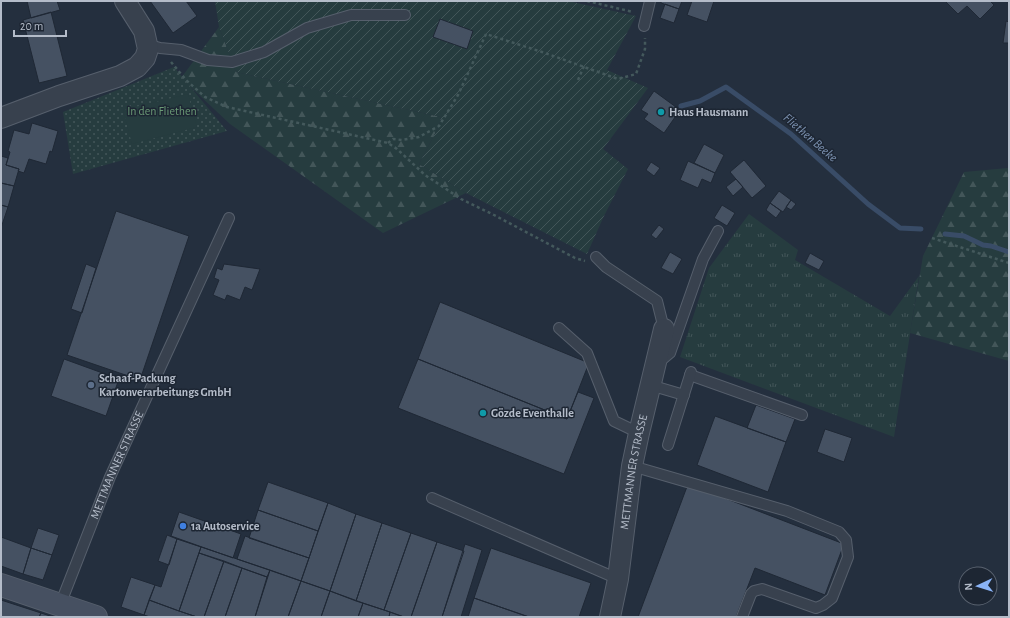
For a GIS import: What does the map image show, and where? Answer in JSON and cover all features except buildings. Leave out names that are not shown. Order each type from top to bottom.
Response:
[{"type":"street","points":[[1,118],[59,96],[120,76],[137,67],[145,58],[148,49],[153,46],[125,1]]},
{"type":"street","name":"METTMANNER STRASSE","points":[[610,617],[618,579],[632,466],[664,329]]},
{"type":"street","points":[[1,585],[96,617]]},
{"type":"lane","points":[[645,20],[650,1]]},
{"type":"lane","points":[[153,46],[181,50],[208,60],[232,62],[264,52],[307,28],[351,16],[405,16]]},
{"type":"lane","name":"METTMANNER STRASSE","points":[[60,605],[110,477],[229,218]]},
{"type":"lane","points":[[684,395],[653,375],[670,353],[703,259],[718,231]]},
{"type":"lane","points":[[596,257],[606,267],[657,301],[664,329]]},
{"type":"lane","points":[[559,328],[587,353],[614,421],[639,433]]},
{"type":"lane","points":[[668,445],[690,374],[802,415]]},
{"type":"lane","points":[[632,466],[786,510],[839,532],[846,540],[848,557],[832,598],[823,606],[816,608],[762,589],[754,590],[742,617]]},
{"type":"lane","points":[[432,498],[618,579]]},
{"type":"path","points":[[388,143],[393,139],[402,140],[419,137],[439,126],[458,95],[486,34],[584,66],[618,79],[636,74],[645,49],[645,20],[587,1]]},
{"type":"path","points":[[153,46],[205,98],[227,107],[388,143],[397,149],[425,175],[461,199],[575,258],[585,261],[596,257]]},
{"type":"path","points":[[578,80],[584,66]]},
{"type":"path","points":[[932,238],[1009,263]]},
{"type":"green space","points":[[215,1],[568,1],[636,16],[607,70],[648,88],[603,149],[628,169],[587,254],[466,193],[419,164],[439,126],[441,117],[236,72],[219,27]]},
{"type":"green space","points":[[219,27],[236,72],[441,117],[439,126],[419,164],[466,193],[383,233],[230,124],[181,78]]},
{"type":"green space","name":"In den Fliethen","points":[[174,67],[227,131],[73,174],[63,112]]},
{"type":"green space","points":[[188,94],[197,127],[132,144],[123,110]]},
{"type":"green space","points":[[1008,168],[1009,361],[910,333],[923,256],[964,172]]},
{"type":"green space","points":[[749,214],[798,250],[795,260],[890,316],[919,276],[894,437],[680,357],[709,268]]},
{"type":"waterway","name":"Fliethen Beeke","points":[[681,106],[700,101],[726,87],[791,134],[868,204],[900,228],[921,229]]},
{"type":"waterway","name":"Fliethen Beeke","points":[[945,234],[964,236],[983,245],[1009,252]]},
{"type":"place","name":"Haus Hausmann","points":[[661,112]]},
{"type":"place","name":"Schaaf-Packung Kartonverarbeitungs GmbH","points":[[91,385]]},
{"type":"place","name":"Gözde Eventhalle","points":[[483,413]]},
{"type":"place","name":"1a Autoservice","points":[[183,526]]}]
